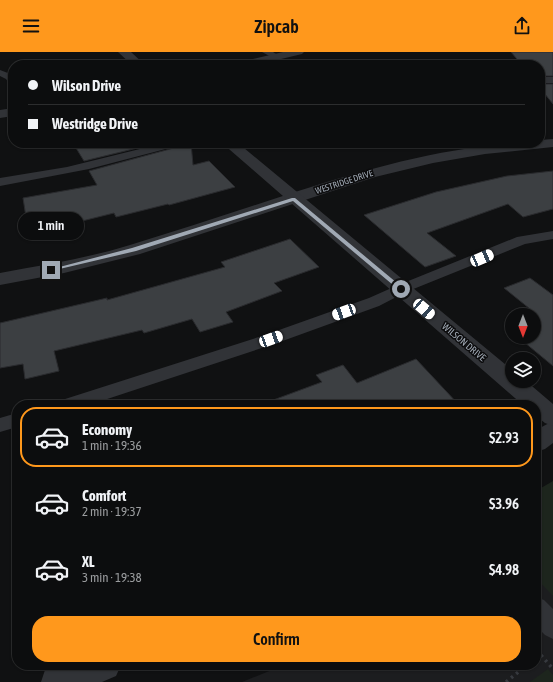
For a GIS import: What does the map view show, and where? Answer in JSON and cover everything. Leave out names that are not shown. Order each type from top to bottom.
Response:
[{"type":"street","points":[[124,52],[133,60]]},
{"type":"street","points":[[255,60],[272,54],[298,52]]},
{"type":"street","name":"WILSON DRIVE","points":[[235,148],[533,400]]},
{"type":"street","name":"WESTRIDGE DRIVE","points":[[0,279],[64,267],[134,250],[371,173],[433,159],[504,148]]},
{"type":"street","name":"WILSON DRIVE","points":[[541,407],[553,417]]},
{"type":"street","points":[[541,439],[553,431]]},
{"type":"street","points":[[57,682],[91,670]]},
{"type":"lane","points":[[0,182],[32,178],[136,155],[160,148]]},
{"type":"lane","points":[[83,400],[271,339],[374,302],[401,289],[522,240],[553,236]]},
{"type":"lane","points":[[0,425],[12,421]]},
{"type":"lane","points":[[541,614],[553,628]]},
{"type":"path","points":[[541,655],[553,669]]},
{"type":"path","points":[[506,682],[521,670]]},
{"type":"shaded area","points":[[553,481],[553,596],[541,583],[541,488]]},
{"type":"shaded area","points":[[553,506],[553,682],[242,682],[272,670],[541,670],[541,513]]},
{"type":"shaded area","points":[[548,669],[553,675],[553,682],[530,682]]},
{"type":"building","points":[[511,52],[553,52],[553,76],[545,76],[545,60],[518,60]]},
{"type":"building","points":[[545,84],[553,84],[553,104],[545,94]]},
{"type":"building","points":[[76,148],[137,148],[84,161]]},
{"type":"building","points":[[174,148],[191,148],[193,165],[209,161],[235,187],[169,205],[116,217],[114,213],[58,227],[58,230],[29,236],[23,198],[97,185],[89,171]]},
{"type":"building","points":[[553,171],[553,209],[523,217],[508,204],[427,233],[456,256],[425,267],[364,215],[436,192],[507,176]]},
{"type":"building","points":[[290,239],[319,267],[274,283],[282,291],[226,312],[233,322],[200,332],[192,319],[144,333],[142,330],[54,351],[59,371],[25,379],[23,364],[0,368],[0,323],[107,298],[107,300],[225,267],[221,262]]},
{"type":"building","points":[[530,278],[553,295],[553,366],[541,356],[541,352],[536,352],[526,344],[541,344],[541,308],[529,308],[504,288]]},
{"type":"building","points":[[416,359],[454,400],[273,400],[322,382],[316,375],[343,365],[357,383]]},
{"type":"route","points":[[51,270],[134,250],[294,199],[401,289]]}]
